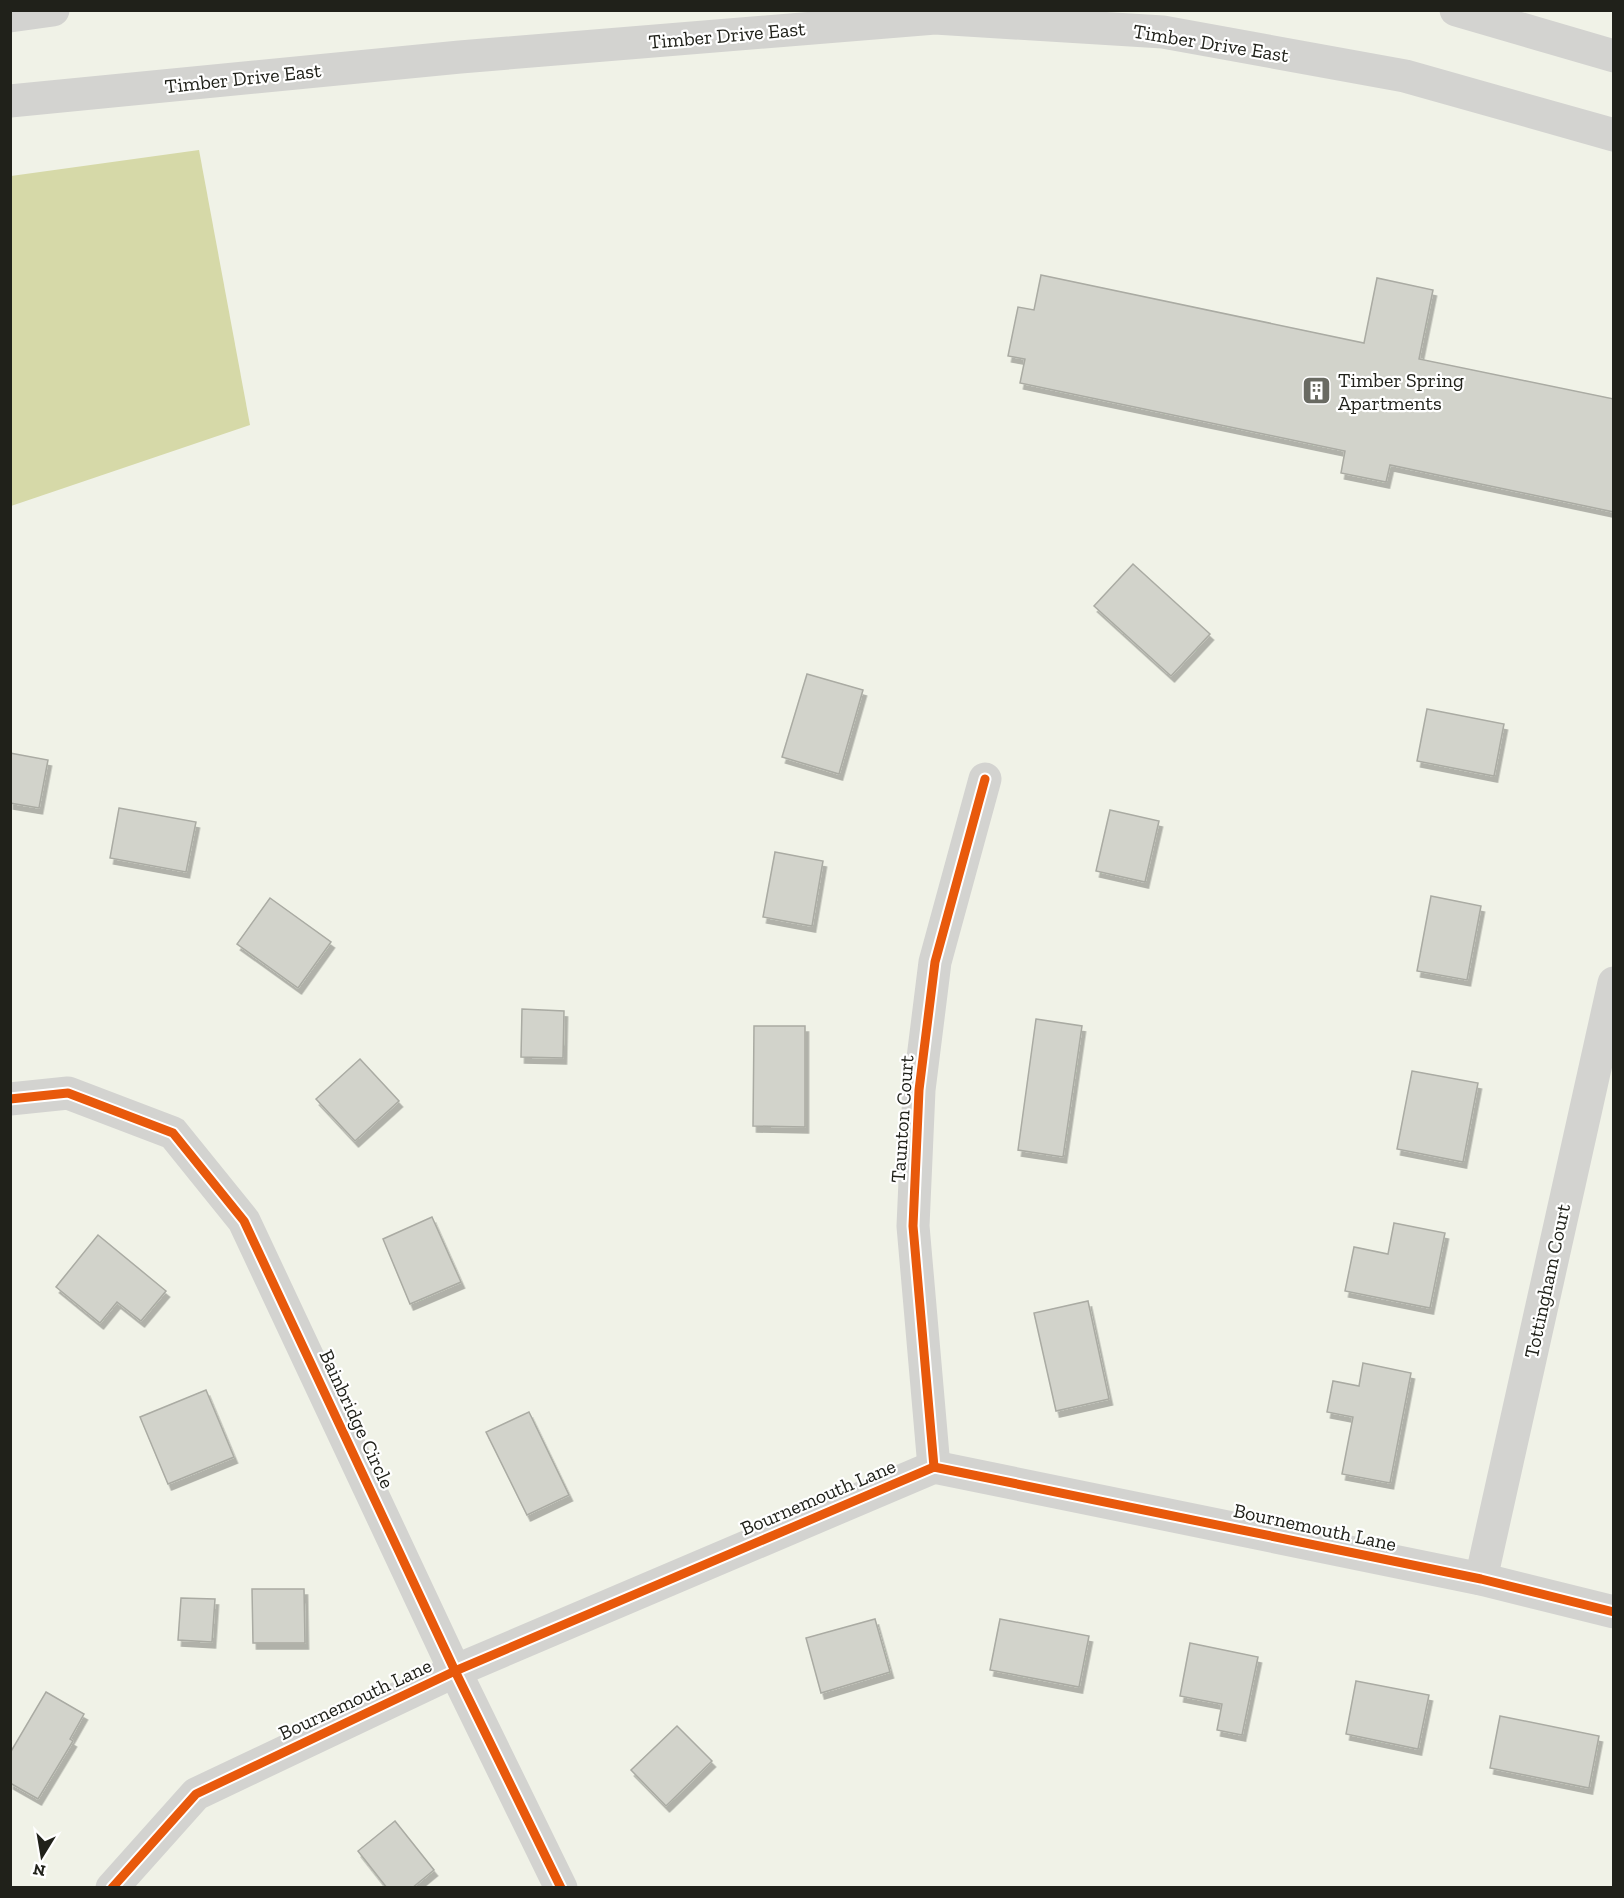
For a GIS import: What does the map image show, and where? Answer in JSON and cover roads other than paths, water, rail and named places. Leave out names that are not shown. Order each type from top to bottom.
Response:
[{"type":"street","points":[[10,16],[53,10]]},
{"type":"street","points":[[1456,10],[1614,56]]},
{"type":"street","name":"Timber Drive East","points":[[10,101],[918,15],[935,18],[1163,32],[1405,76],[1614,135]]},
{"type":"street","name":"Taunton Court","points":[[934,1467],[913,1226],[919,1090],[935,962],[985,779]]},
{"type":"street","name":"Tottingham Court","points":[[1481,1579],[1614,983]]},
{"type":"street","name":"Bainbridge Circle","points":[[10,1099],[68,1092],[173,1133],[244,1221],[455,1671],[561,1887]]},
{"type":"street","name":"Bournemouth Lane","points":[[112,1887],[196,1794],[455,1671],[934,1467],[1481,1579],[1614,1612]]},
{"type":"place","name":"Timber Spring Apartments","points":[[1317,391]]}]
